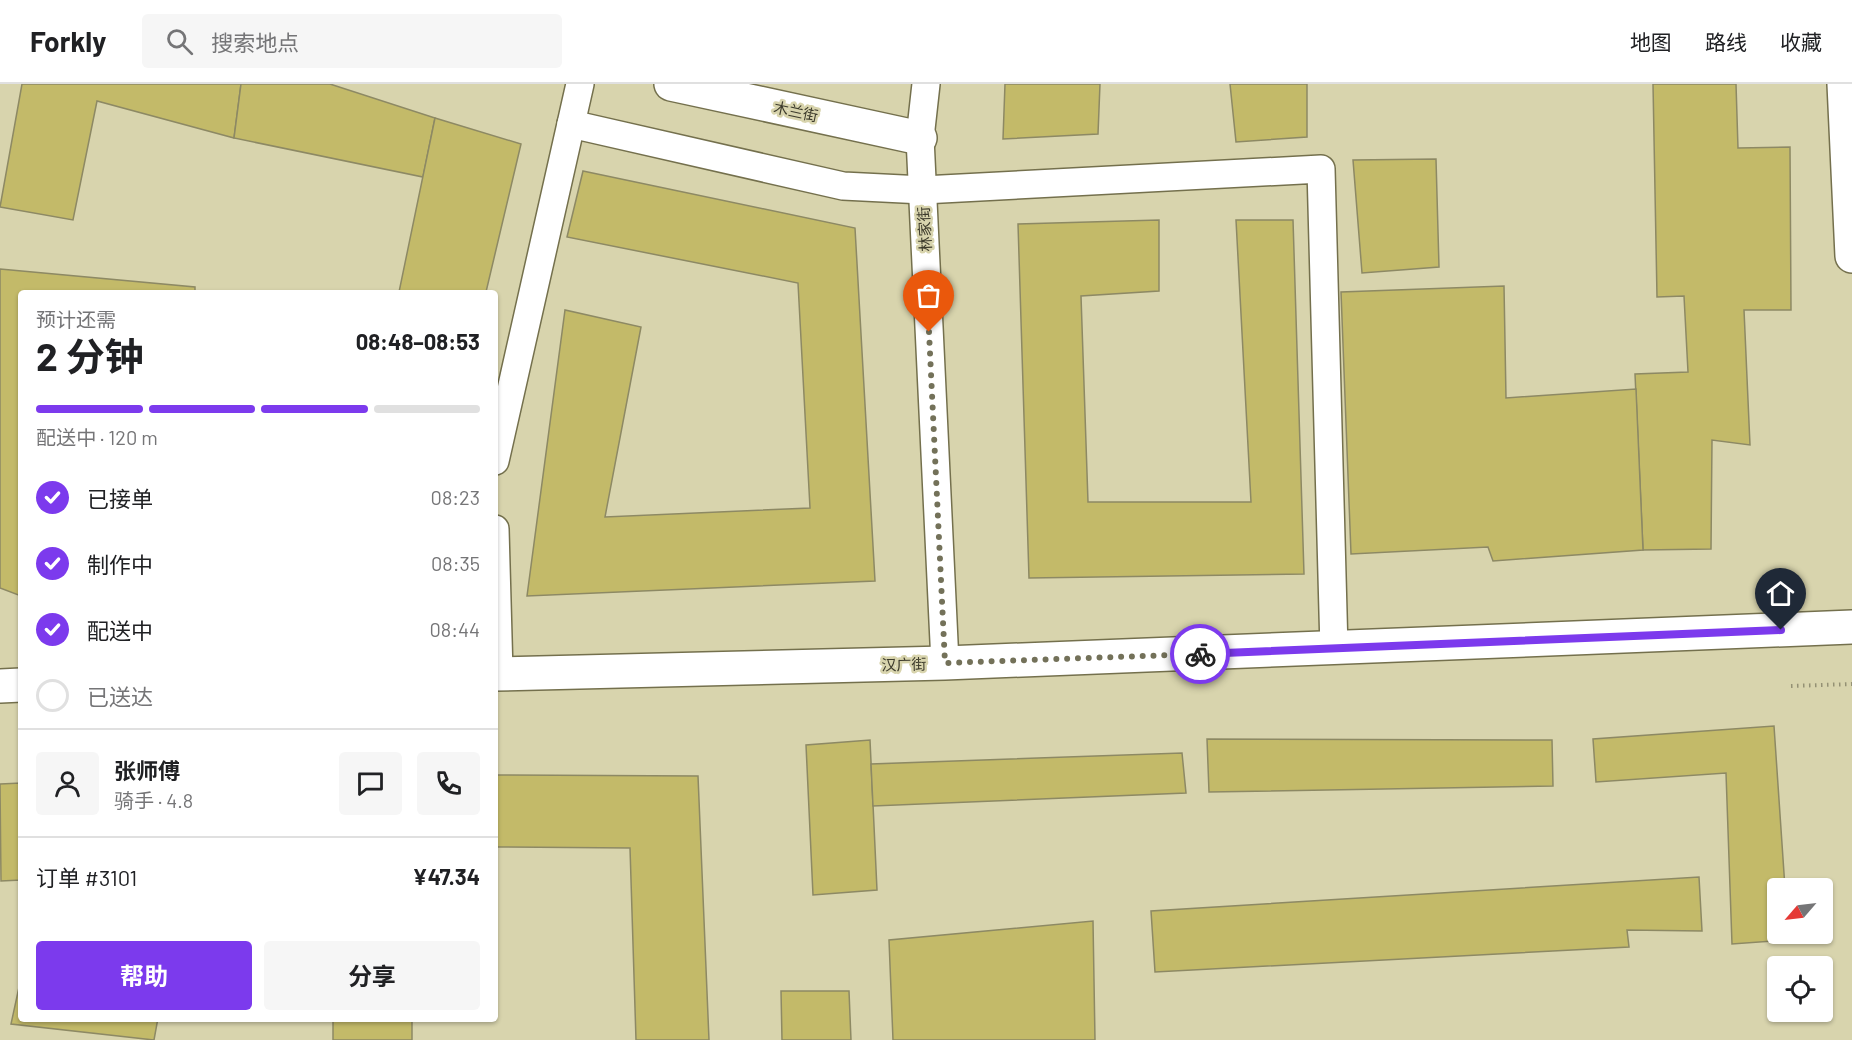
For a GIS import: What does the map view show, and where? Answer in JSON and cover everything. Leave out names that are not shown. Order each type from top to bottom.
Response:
[{"type":"main road","name":"木兰街","points":[[671,84],[920,138]]},
{"type":"main road","points":[[1844,84],[1852,256]]},
{"type":"main road","name":"汉广街","points":[[498,674],[945,663],[1852,627]]},
{"type":"main road","points":[[0,686],[18,685]]},
{"type":"street","points":[[498,448],[580,84]]},
{"type":"street","name":"林家街","points":[[926,84],[920,138],[945,663]]},
{"type":"street","points":[[571,124],[843,186],[922,190],[1321,169],[1334,649]]},
{"type":"path","points":[[1791,686],[1852,684]]},
{"type":"building","points":[[22,84],[241,84],[234,138],[97,101],[73,220],[0,207]]},
{"type":"building","points":[[241,84],[330,84],[435,118],[423,177],[234,138]]},
{"type":"building","points":[[1005,84],[1100,84],[1098,134],[1003,139]]},
{"type":"building","points":[[1230,84],[1307,84],[1307,137],[1236,142]]},
{"type":"building","points":[[1653,84],[1736,84],[1738,148],[1790,147],[1791,310],[1744,310],[1750,445],[1712,440],[1711,549],[1643,550],[1635,374],[1688,372],[1684,296],[1657,297]]},
{"type":"building","points":[[435,118],[521,144],[486,290],[399,290]]},
{"type":"building","points":[[1436,159],[1439,267],[1362,273],[1353,160]]},
{"type":"building","points":[[583,171],[855,228],[875,581],[527,596],[565,310],[641,327],[605,517],[810,508],[798,283],[567,237]]},
{"type":"building","points":[[1159,220],[1159,291],[1081,296],[1088,502],[1251,502],[1236,220],[1293,220],[1304,574],[1029,578],[1018,224]]},
{"type":"building","points":[[0,269],[195,287],[195,290],[18,290],[18,595],[0,588]]},
{"type":"building","points":[[1504,286],[1506,398],[1636,389],[1643,550],[1493,561],[1488,547],[1351,554],[1341,292]]},
{"type":"building","points":[[1774,726],[1784,878],[1767,878],[1767,942],[1732,944],[1726,773],[1596,782],[1593,739]]},
{"type":"building","points":[[1207,739],[1552,740],[1553,786],[1209,792]]},
{"type":"building","points":[[870,740],[877,890],[813,895],[806,745]]},
{"type":"building","points":[[1182,753],[1186,793],[873,806],[871,764]]},
{"type":"building","points":[[498,775],[698,776],[709,1040],[636,1040],[630,848],[498,847]]},
{"type":"building","points":[[18,783],[18,880],[1,881],[0,784]]},
{"type":"building","points":[[1699,877],[1702,931],[1627,930],[1629,947],[1155,972],[1151,911]]},
{"type":"building","points":[[1093,921],[1095,1040],[893,1040],[889,940]]},
{"type":"building","points":[[781,991],[849,991],[851,1040],[782,1040]]},
{"type":"building","points":[[18,992],[18,1022],[157,1022],[154,1040],[11,1024]]},
{"type":"building","points":[[333,1022],[412,1022],[412,1040],[333,1040]]},
{"type":"way so far","points":[[929,332],[945,663],[1200,654]]},
{"type":"route","points":[[1200,654],[1781,630]]}]
